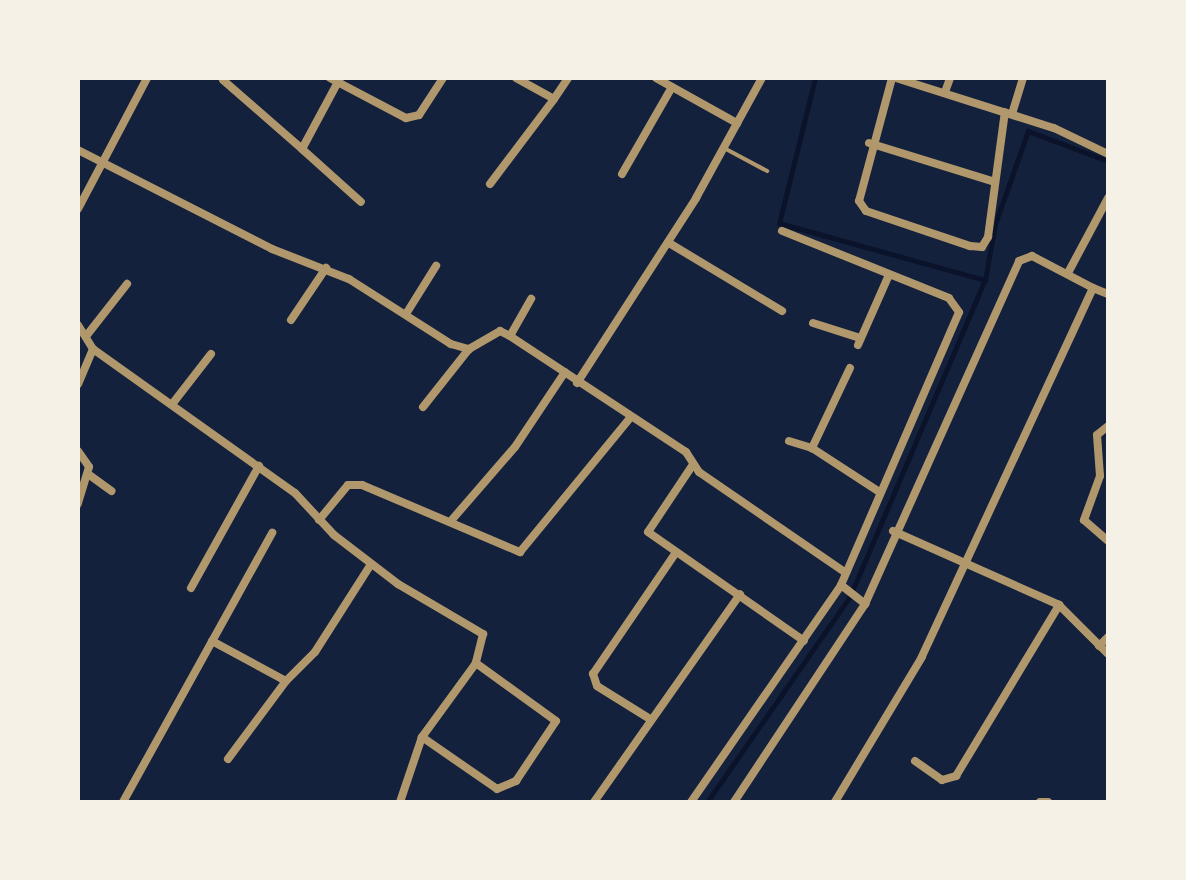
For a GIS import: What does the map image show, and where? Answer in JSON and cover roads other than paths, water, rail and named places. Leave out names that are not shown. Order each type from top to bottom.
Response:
[{"type":"street","points":[[78,209],[147,78]]},
{"type":"street","points":[[211,78],[225,79],[361,202]]},
{"type":"street","points":[[302,149],[336,80],[406,118],[419,115],[443,78]]},
{"type":"street","points":[[516,78],[554,99]]},
{"type":"street","points":[[490,184],[568,78]]},
{"type":"street","points":[[656,78],[737,123]]},
{"type":"street","points":[[577,383],[669,243],[762,78]]},
{"type":"street","points":[[1023,78],[1008,113],[992,181],[982,247],[920,231],[866,211],[859,201],[869,143],[894,78],[1008,113],[1108,154]]},
{"type":"street","points":[[945,92],[950,78]]},
{"type":"street","points":[[622,174],[672,87]]},
{"type":"street","points":[[869,143],[992,181]]},
{"type":"street","points":[[78,150],[103,165],[326,268],[469,349]]},
{"type":"street","points":[[1069,271],[1108,198]]},
{"type":"street","points":[[691,802],[843,587],[878,491],[959,312],[949,298],[888,277],[782,231]]},
{"type":"street","points":[[669,243],[782,311]]},
{"type":"street","points":[[748,802],[737,799],[863,603],[893,531],[1019,261],[1032,256],[1069,271],[1093,288],[1108,294]]},
{"type":"street","points":[[406,314],[436,266]]},
{"type":"street","points":[[291,320],[326,268]]},
{"type":"street","points":[[813,323],[859,342],[888,277]]},
{"type":"street","points":[[87,335],[127,284]]},
{"type":"street","points":[[835,802],[922,657],[963,562],[1093,288]]},
{"type":"street","points":[[510,336],[531,299]]},
{"type":"street","points":[[78,325],[93,349],[259,466],[371,564],[480,631],[476,663],[422,737],[400,802]]},
{"type":"street","points":[[423,407],[469,349],[500,331],[686,452],[692,466],[846,573]]},
{"type":"street","points":[[78,384],[93,349]]},
{"type":"street","points":[[173,403],[211,354]]},
{"type":"street","points":[[812,448],[850,368]]},
{"type":"street","points":[[450,522],[515,447],[565,372]]},
{"type":"street","points":[[319,520],[354,484],[520,552],[630,418]]},
{"type":"street","points":[[1108,426],[1097,435],[1100,476],[1084,520],[1108,541]]},
{"type":"street","points":[[789,441],[812,448],[878,491]]},
{"type":"street","points":[[78,451],[88,474],[111,491]]},
{"type":"street","points":[[191,588],[259,466]]},
{"type":"street","points":[[692,466],[646,524],[675,554],[740,594],[804,641]]},
{"type":"street","points":[[78,504],[88,474]]},
{"type":"street","points":[[893,531],[1059,605],[1108,654]]},
{"type":"street","points":[[123,802],[272,533]]},
{"type":"street","points":[[650,719],[597,686],[593,674],[675,554]]},
{"type":"street","points":[[228,759],[286,681],[315,652],[371,564]]},
{"type":"street","points":[[843,587],[863,603]]},
{"type":"street","points":[[594,802],[740,594]]},
{"type":"street","points":[[915,761],[947,782],[956,776],[1059,605]]},
{"type":"street","points":[[1099,646],[1108,637]]},
{"type":"street","points":[[212,641],[286,681]]},
{"type":"street","points":[[422,737],[497,789],[510,788],[525,770],[556,721],[476,663]]},
{"type":"street","points":[[1040,802],[1048,802]]},
{"type":"lane","points":[[724,148],[767,171]]},
{"type":"waterway","points":[[815,78],[779,223],[985,280]]},
{"type":"waterway","points":[[707,802],[850,596],[985,280],[995,224],[1028,131],[1108,161]]}]
